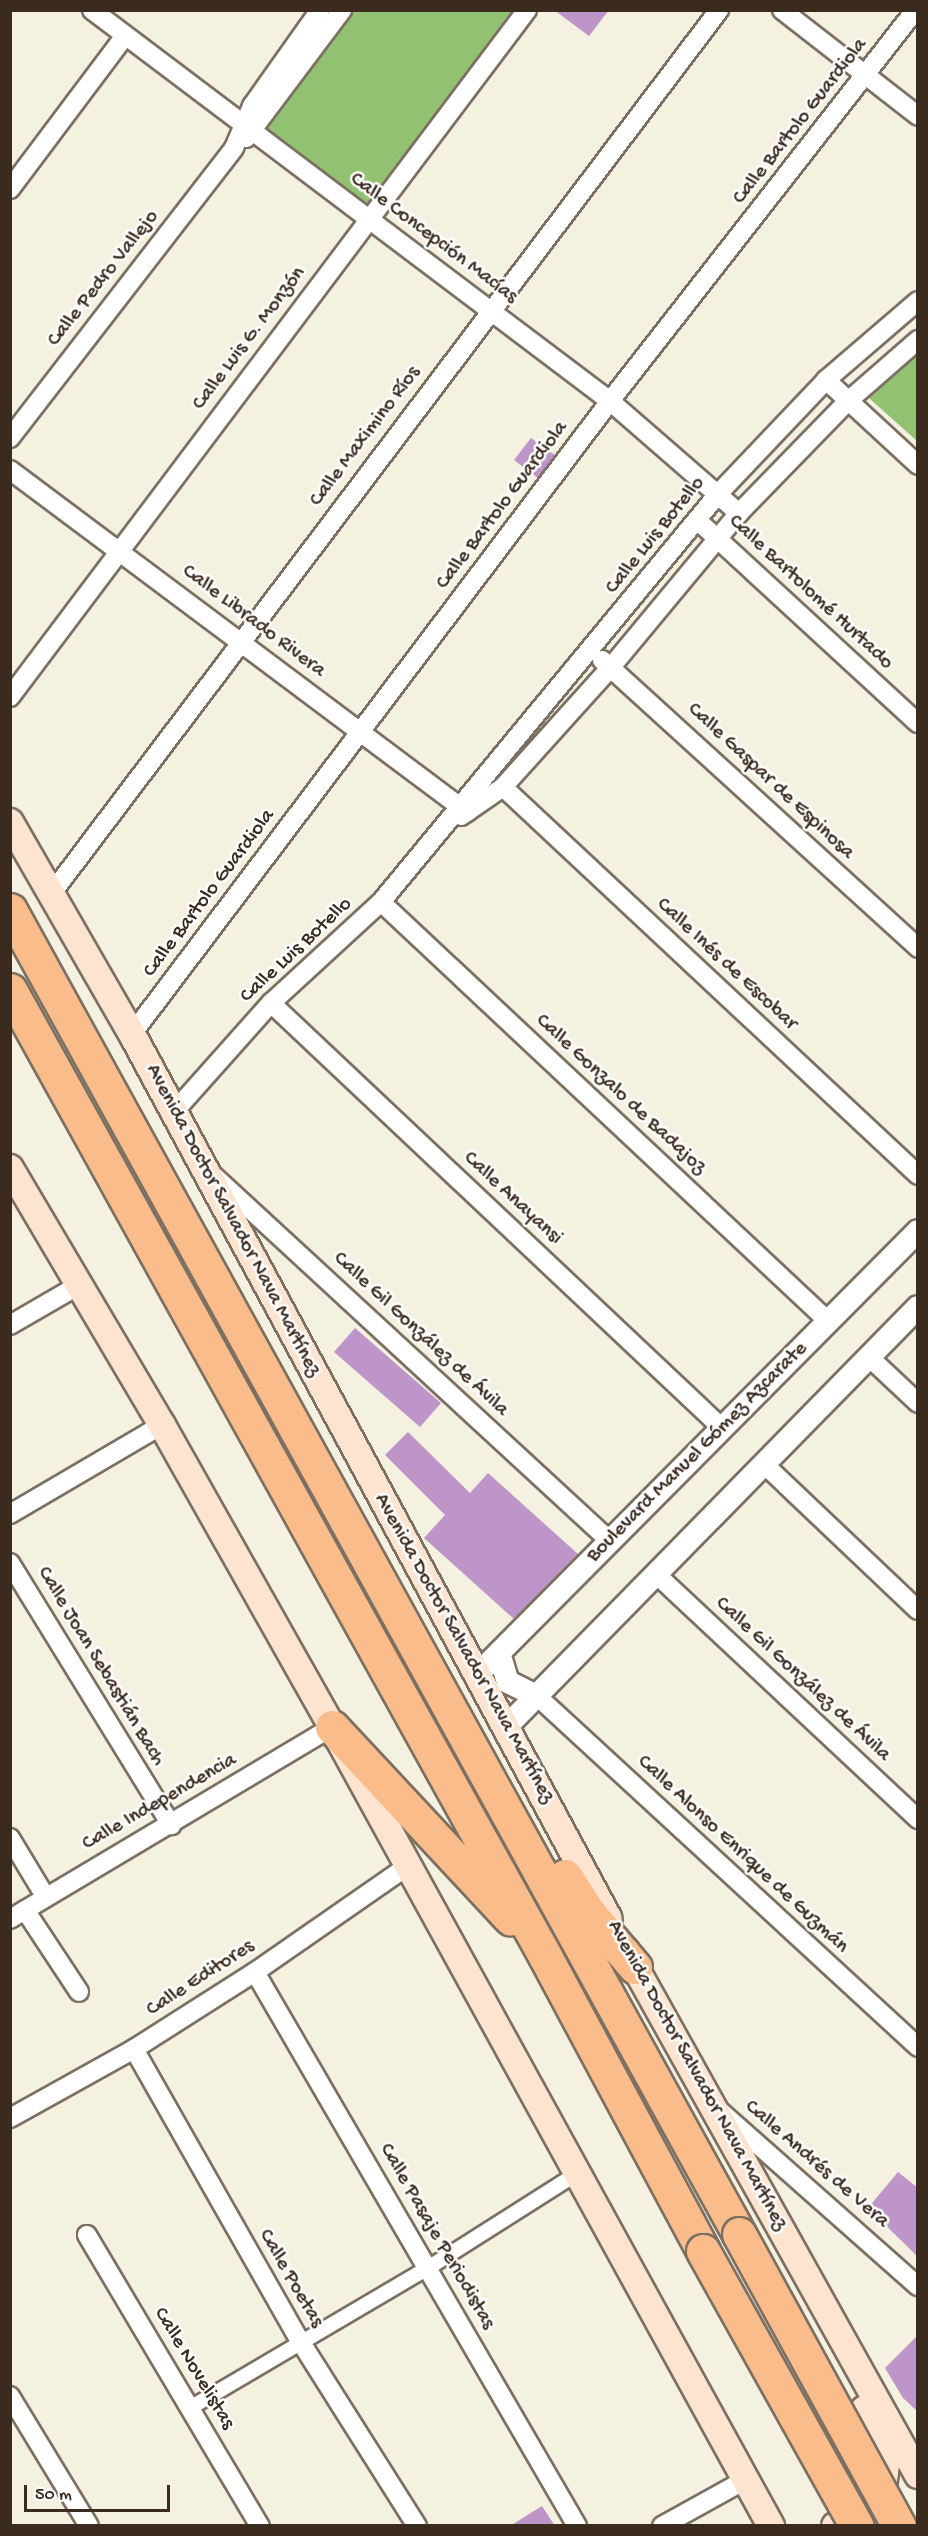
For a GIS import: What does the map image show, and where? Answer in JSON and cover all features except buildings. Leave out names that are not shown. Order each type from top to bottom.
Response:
[{"type":"highway","name":"Avenida Doctor Salvador Nava Martínez","points":[[10,910],[899,2526]]},
{"type":"highway","points":[[10,990],[545,1956],[703,2251],[857,2526]]},
{"type":"highway","points":[[431,1673],[589,1913],[635,1967]]},
{"type":"highway","points":[[332,1727],[545,1956]]},
{"type":"main road","name":"Avenida Doctor Salvador Nava Martínez","points":[[10,822],[132,1034],[172,1114],[635,1967],[918,2475]]},
{"type":"main road","points":[[10,1168],[162,1425],[332,1727],[771,2526]]},
{"type":"main road","points":[[835,2526],[863,2509],[884,2481],[886,2464],[855,2385],[843,2343]]},
{"type":"main road","points":[[745,2480],[792,2526]]},
{"type":"street","name":"Calle Concepción Macías","points":[[92,10],[610,401],[739,513]]},
{"type":"street","name":"Calle Pedro Vallejo","points":[[249,128],[252,106],[320,10]]},
{"type":"street","name":"Calle Pedro Vallejo","points":[[10,438],[342,10]]},
{"type":"street","name":"Calle Luis G. Monzón","points":[[10,697],[527,10]]},
{"type":"street","name":"Calle Maximino Ríos","points":[[52,893],[490,310],[719,10]]},
{"type":"street","points":[[782,10],[918,116]]},
{"type":"street","name":"Calle Bartolo Guardiola","points":[[132,1034],[610,401],[916,10]]},
{"type":"street","points":[[10,189],[125,36]]},
{"type":"street","name":"Calle Luis Botello","points":[[172,1114],[271,1003],[381,903],[460,814],[718,494],[826,380],[918,301]]},
{"type":"street","name":"Calle Luis Botello","points":[[460,814],[503,787],[611,667],[720,540],[739,513],[848,400],[918,340]]},
{"type":"street","points":[[826,380],[918,465]]},
{"type":"street","name":"Calle Librado Rivera","points":[[10,470],[361,730],[460,814]]},
{"type":"street","name":"Calle Bartolomé Hurtado","points":[[697,520],[918,723]]},
{"type":"street","name":"Calle Gaspar de Espinosa","points":[[591,652],[611,667],[918,948]]},
{"type":"street","name":"Calle Inés de Escobar","points":[[503,787],[918,1175]]},
{"type":"street","name":"Calle Gonzalo de Badajoz","points":[[381,903],[828,1321]]},
{"type":"street","name":"Calle Anayansi","points":[[271,1003],[722,1428]]},
{"type":"street","name":"Calle Gil González de Ávila","points":[[199,1162],[610,1541]]},
{"type":"street","name":"Boulevard Manuel Gómez Azcarate","points":[[478,1674],[918,1231]]},
{"type":"street","points":[[10,1325],[79,1285]]},
{"type":"street","points":[[506,1727],[918,1308]]},
{"type":"street","points":[[869,1357],[918,1403]]},
{"type":"street","points":[[10,1514],[162,1425]]},
{"type":"street","points":[[764,1464],[918,1610]]},
{"type":"street","name":"Calle Joan Sebastián Bach","points":[[10,1563],[171,1825]]},
{"type":"street","name":"Calle Gil González de Ávila","points":[[656,1574],[918,1819]]},
{"type":"street","points":[[499,1653],[508,1682],[537,1696]]},
{"type":"street","name":"Calle Alonso Enrique de Guzmán","points":[[537,1696],[918,2047]]},
{"type":"street","name":"Calle Independencia","points":[[18,1914],[45,1896],[171,1825],[332,1727]]},
{"type":"street","points":[[10,1838],[45,1896]]},
{"type":"street","name":"Calle Editores","points":[[10,2118],[134,2049],[255,1972],[409,1865]]},
{"type":"street","points":[[18,1914],[79,1992]]},
{"type":"street","name":"Calle Pasaje Periodistas","points":[[255,1972],[577,2526]]},
{"type":"street","name":"Calle Poetas","points":[[134,2049],[300,2341],[417,2526]]},
{"type":"street","name":"Calle Andrés de Vera","points":[[710,2103],[918,2286]]},
{"type":"street","points":[[190,2408],[300,2341],[428,2268],[576,2174]]},
{"type":"street","name":"Calle Novelistas","points":[[87,2235],[260,2526]]},
{"type":"street","points":[[10,2396],[89,2526]]},
{"type":"street","points":[[662,2526],[745,2480]]},
{"type":"green space","points":[[347,11],[522,11],[369,216],[255,132]]},
{"type":"green space","points":[[917,336],[917,441],[860,390]]}]
